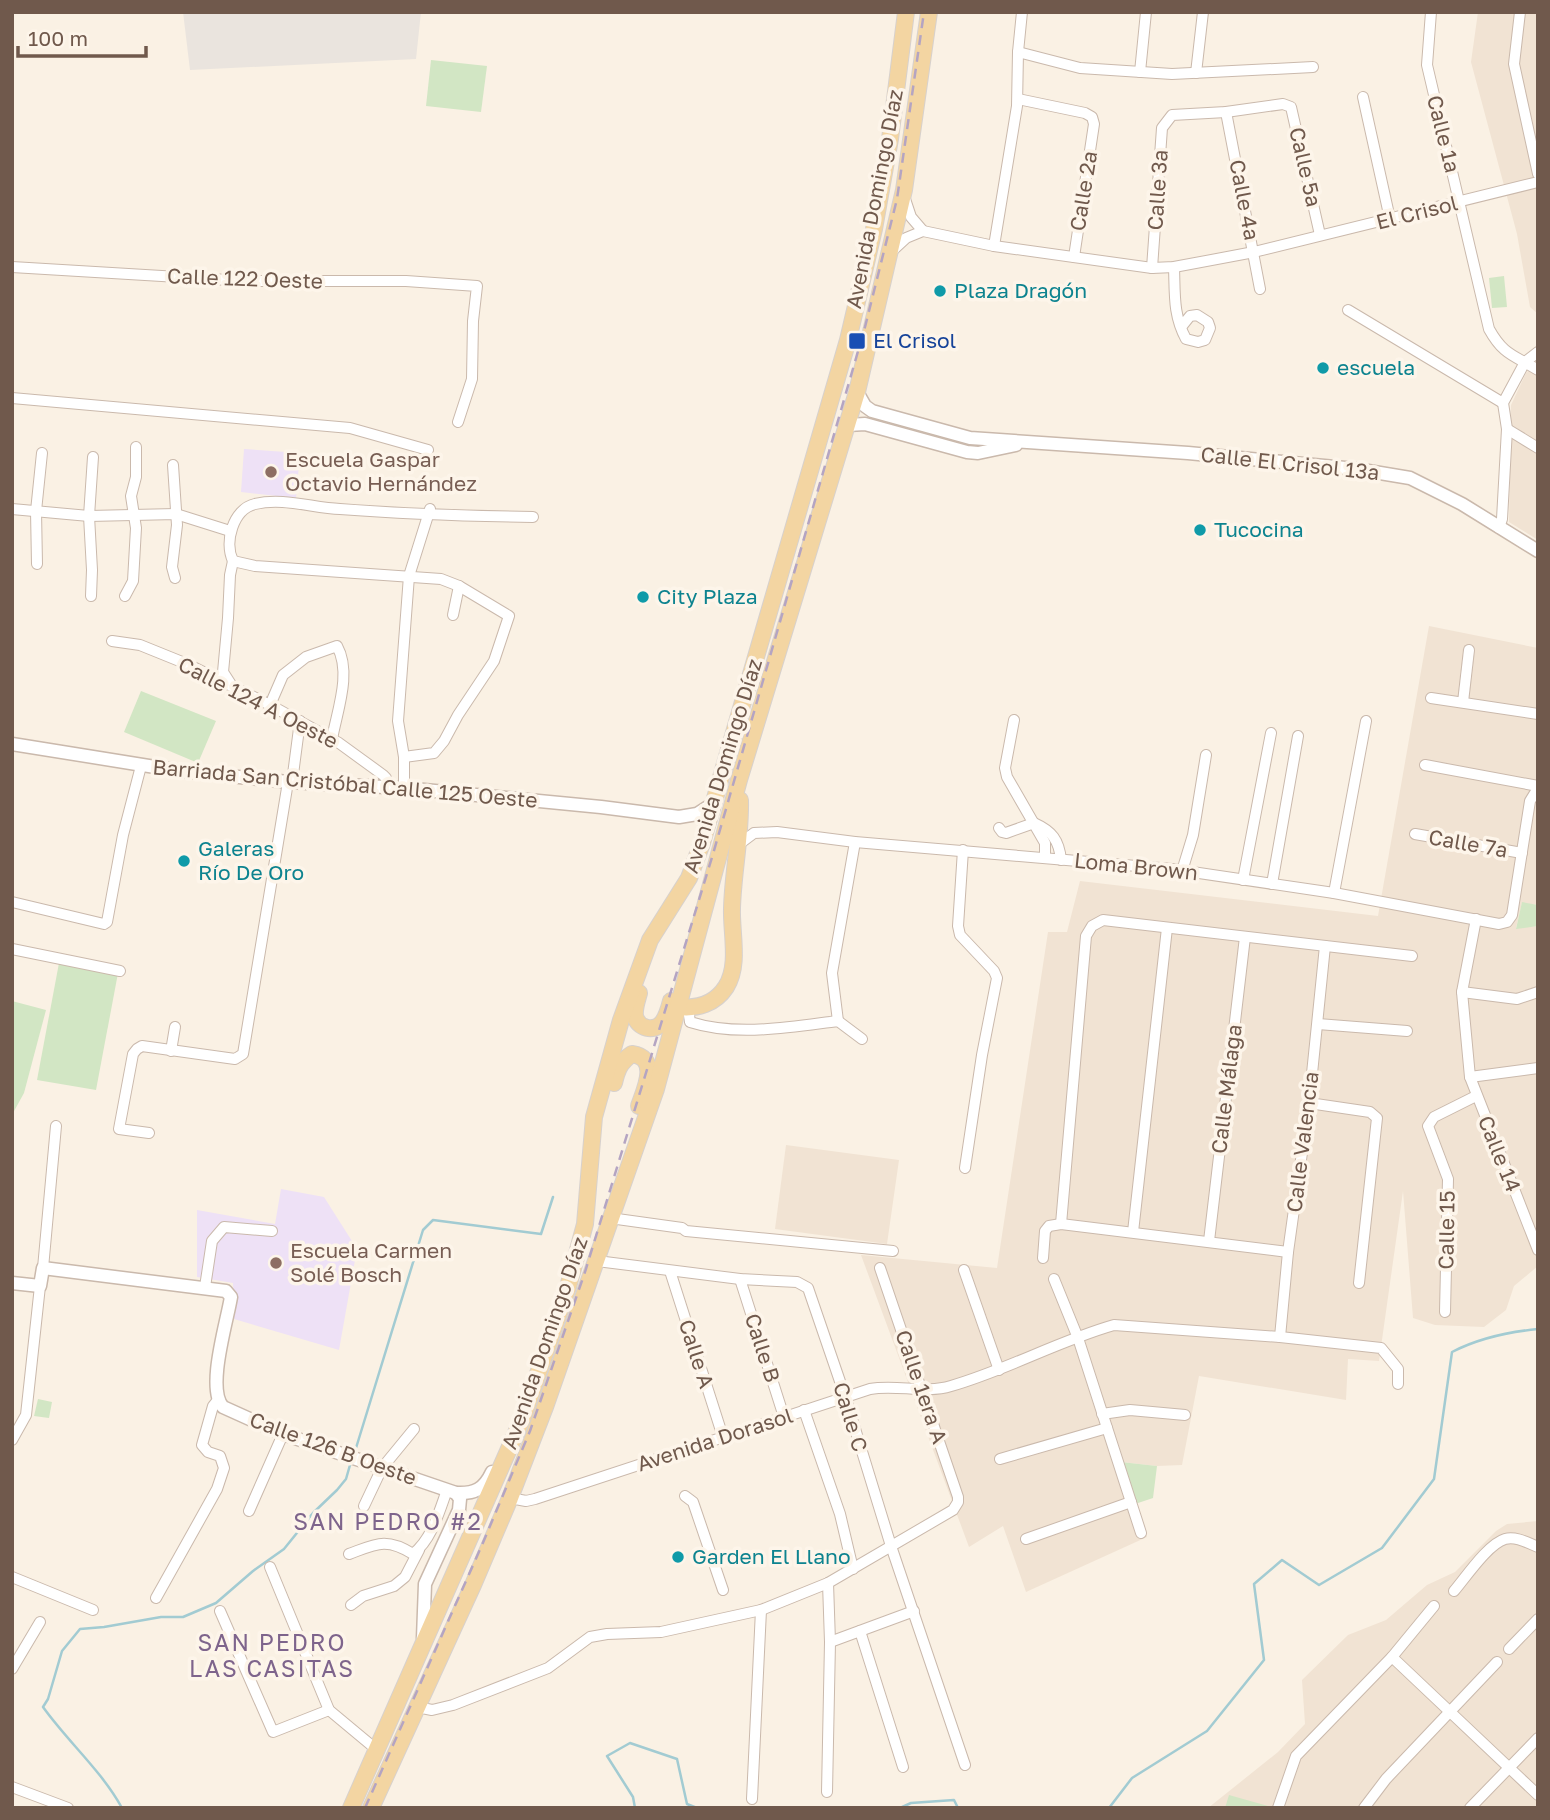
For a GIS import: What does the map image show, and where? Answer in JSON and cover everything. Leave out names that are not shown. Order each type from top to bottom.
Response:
[{"type":"main road","name":"Avenida Domingo Díaz","points":[[371,1808],[510,1498],[597,1261],[683,1007],[706,900],[739,780],[857,392],[904,190],[929,12]]},
{"type":"main road","name":"Avenida Domingo Díaz","points":[[351,1808],[523,1417],[568,1287],[585,1224],[594,1117],[621,1020],[650,940],[689,878],[702,843],[848,340],[874,229],[890,139],[905,15]]},
{"type":"main road","points":[[683,1007],[704,1005],[713,1000],[724,990],[731,977],[732,909],[740,812],[739,780]]},
{"type":"main road","points":[[667,911],[635,1006],[637,1022],[645,1028],[654,1029],[662,1024],[667,1016],[682,962],[706,900]]},
{"type":"main road","points":[[591,1167],[619,1066],[632,1054],[646,1060],[649,1068],[633,1127],[631,1157]]},
{"type":"street","points":[[994,246],[1018,99],[1018,52],[1022,12]]},
{"type":"street","points":[[1140,72],[1146,12]]},
{"type":"street","points":[[1196,73],[1203,12]]},
{"type":"street","name":"Calle 1a","points":[[1431,12],[1427,65],[1489,329],[1496,342],[1510,355],[1538,370]]},
{"type":"street","points":[[1520,12],[1514,64],[1538,174]]},
{"type":"street","points":[[1018,52],[1080,68],[1140,72],[1196,73],[1313,67]]},
{"type":"street","points":[[1363,97],[1390,219]]},
{"type":"street","name":"Calle 2a","points":[[1018,99],[1085,113],[1092,117],[1094,124],[1074,257]]},
{"type":"street","name":"Calle 5a","points":[[1226,112],[1283,104],[1291,107],[1320,236]]},
{"type":"street","name":"Calle 3a","points":[[1152,268],[1162,128],[1172,115],[1226,112]]},
{"type":"street","name":"Calle 4a","points":[[1226,112],[1260,289]]},
{"type":"street","name":"El Crisol","points":[[923,231],[994,246],[1152,268],[1174,267],[1254,252],[1538,182]]},
{"type":"street","points":[[889,260],[898,244],[923,231],[907,209],[904,190]]},
{"type":"street","name":"Calle 122 Oeste","points":[[12,267],[245,281],[407,281],[477,286],[473,321],[472,379],[458,422]]},
{"type":"street","points":[[1174,267],[1175,316],[1182,326]]},
{"type":"street","points":[[1348,310],[1503,403]]},
{"type":"street","points":[[1499,528],[1502,519],[1507,429],[1503,403],[1525,362],[1538,352]]},
{"type":"street","name":"Calle El Crisol 13a","points":[[857,392],[865,406],[910,430]]},
{"type":"street","points":[[12,398],[350,428],[428,450]]},
{"type":"street","name":"Calle El Crisol 13a","points":[[848,425],[865,424],[970,438],[1188,453],[1384,472],[1410,478],[1436,489],[1538,551]]},
{"type":"street","points":[[1507,429],[1538,448]]},
{"type":"street","points":[[125,596],[133,581],[136,528],[131,496],[136,477],[136,447]]},
{"type":"street","points":[[37,564],[36,511],[42,453]]},
{"type":"street","points":[[91,596],[89,516],[93,457]]},
{"type":"street","points":[[173,465],[176,514],[172,567],[175,578]]},
{"type":"street","points":[[232,687],[223,672],[233,561],[229,552],[230,531],[244,509],[254,503],[298,502],[326,508],[533,517]]},
{"type":"street","points":[[12,509],[89,516],[176,514],[230,531]]},
{"type":"street","points":[[404,788],[404,757],[398,721],[409,576],[429,512]]},
{"type":"street","points":[[233,561],[255,566],[441,579],[459,586],[509,617],[494,661],[457,715],[444,741],[434,753],[404,757]]},
{"type":"street","points":[[453,615],[459,586]]},
{"type":"street","name":"Calle 124 A Oeste","points":[[113,641],[140,646],[187,664],[270,705],[332,739],[383,775],[387,787]]},
{"type":"street","points":[[270,705],[283,676],[306,657],[337,646],[344,669],[332,739]]},
{"type":"street","points":[[1463,702],[1469,650]]},
{"type":"street","points":[[1431,698],[1538,714]]},
{"type":"street","points":[[1014,720],[1005,768],[1007,777],[1045,843],[1045,858]]},
{"type":"street","points":[[149,1133],[120,1129],[133,1054],[137,1049],[142,1046],[235,1059],[243,1054],[300,721]]},
{"type":"street","points":[[1334,893],[1366,721]]},
{"type":"street","points":[[1244,880],[1271,733]]},
{"type":"street","points":[[1272,884],[1298,736]]},
{"type":"street","name":"Barriada San Cristóbal Calle 125 Oeste","points":[[12,744],[141,766],[290,782],[404,788],[679,817],[697,814],[715,803]]},
{"type":"street","points":[[1182,871],[1193,835],[1206,755]]},
{"type":"street","points":[[1424,765],[1538,787],[1530,801],[1521,853]]},
{"type":"street","points":[[12,902],[104,924],[107,922],[122,835],[141,766]]},
{"type":"street","points":[[740,812],[748,824],[762,831]]},
{"type":"street","points":[[679,817],[692,826],[702,843]]},
{"type":"street","points":[[999,828],[1006,833],[1034,822]]},
{"type":"street","points":[[1034,822],[1053,833],[1060,849],[1061,860]]},
{"type":"street","points":[[738,846],[747,837],[762,831]]},
{"type":"street","name":"Loma Brown","points":[[762,831],[855,842],[1182,871],[1334,893],[1499,924],[1507,922],[1511,915],[1521,853]]},
{"type":"street","name":"Calle 7a","points":[[1415,834],[1521,853]]},
{"type":"street","points":[[838,1021],[832,973],[855,842]]},
{"type":"street","points":[[963,850],[958,926],[960,935],[998,978],[982,1055],[965,1168]]},
{"type":"street","name":"Calle 14","points":[[1476,919],[1462,992],[1470,1077],[1538,1250]]},
{"type":"street","points":[[1060,1224],[1086,936],[1092,926],[1103,920],[1412,956]]},
{"type":"street","points":[[1133,1232],[1167,928]]},
{"type":"street","name":"Calle Málaga","points":[[1209,1241],[1245,937]]},
{"type":"street","name":"Calle Valencia","points":[[1280,1337],[1325,946]]},
{"type":"street","points":[[12,949],[120,971]]},
{"type":"street","points":[[1462,992],[1517,999],[1538,992]]},
{"type":"street","points":[[683,1007],[690,1022],[705,1027],[767,1030],[838,1021],[862,1039]]},
{"type":"street","points":[[1318,1024],[1407,1031]]},
{"type":"street","points":[[171,1051],[175,1027]]},
{"type":"street","points":[[1470,1077],[1538,1068]]},
{"type":"street","name":"Calle 15","points":[[1445,1312],[1448,1179],[1427,1126],[1434,1117],[1476,1096]]},
{"type":"street","points":[[1309,1103],[1370,1112],[1377,1118],[1359,1283]]},
{"type":"street","points":[[12,1440],[26,1415],[56,1126]]},
{"type":"street","points":[[609,1221],[682,1234],[686,1231],[893,1251]]},
{"type":"street","points":[[1043,1258],[1045,1231],[1049,1226],[1060,1224],[1288,1252]]},
{"type":"street","points":[[205,1287],[212,1241],[224,1227],[272,1231]]},
{"type":"street","points":[[597,1261],[740,1279]]},
{"type":"street","points":[[43,1268],[226,1290],[231,1297],[216,1378],[217,1401],[213,1406],[202,1446],[208,1452],[220,1456],[224,1468],[217,1489],[156,1598]]},
{"type":"street","name":"Calle 1era A","points":[[880,1268],[958,1497],[956,1506],[949,1513],[891,1546]]},
{"type":"street","points":[[964,1270],[999,1370]]},
{"type":"street","name":"Calle A","points":[[670,1271],[723,1437]]},
{"type":"street","name":"Calle C","points":[[740,1279],[797,1282],[808,1288],[965,1765]]},
{"type":"street","name":"Calle B","points":[[740,1279],[784,1417]]},
{"type":"street","points":[[1054,1279],[1078,1338],[1141,1533]]},
{"type":"street","points":[[12,1283],[40,1286]]},
{"type":"street","name":"Avenida Dorasol","points":[[510,1498],[526,1501],[535,1499],[845,1396],[885,1386],[949,1387],[1114,1325],[1280,1337],[1381,1348],[1398,1369],[1398,1384]]},
{"type":"street","name":"Calle 126 B Oeste","points":[[217,1401],[238,1415],[283,1434],[452,1491]]},
{"type":"street","points":[[804,1410],[840,1514],[853,1569]]},
{"type":"street","points":[[1102,1414],[1130,1410],[1185,1415]]},
{"type":"street","points":[[452,1491],[475,1492],[486,1483],[510,1434],[523,1417]]},
{"type":"street","points":[[1000,1459],[1107,1428]]},
{"type":"street","points":[[364,1506],[382,1468],[414,1429]]},
{"type":"street","points":[[249,1511],[283,1434]]},
{"type":"street","points":[[351,1605],[363,1596],[394,1586],[405,1577],[452,1491]]},
{"type":"street","points":[[423,1647],[425,1584],[459,1510],[460,1499],[452,1491]]},
{"type":"street","points":[[685,1496],[693,1502],[723,1590]]},
{"type":"street","points":[[1027,1539],[1131,1502]]},
{"type":"street","points":[[1454,1591],[1493,1547],[1506,1539],[1521,1540],[1538,1547]]},
{"type":"street","points":[[349,1554],[383,1542],[401,1546],[413,1554],[421,1547]]},
{"type":"street","points":[[417,1707],[432,1710],[453,1705],[536,1673],[548,1668],[590,1637],[661,1632],[761,1610],[828,1583],[891,1546]]},
{"type":"street","points":[[270,1567],[329,1710],[377,1750]]},
{"type":"street","points":[[12,1577],[93,1610]]},
{"type":"street","points":[[827,1792],[830,1642],[828,1583]]},
{"type":"street","points":[[1278,1808],[1296,1756],[1392,1657],[1434,1606]]},
{"type":"street","points":[[752,1799],[761,1610]]},
{"type":"street","points":[[220,1611],[273,1732],[329,1710]]},
{"type":"street","points":[[830,1642],[914,1611]]},
{"type":"street","points":[[1509,1649],[1538,1619]]},
{"type":"street","points":[[12,1669],[40,1622]]},
{"type":"street","points":[[860,1631],[904,1767]]},
{"type":"street","points":[[1392,1657],[1538,1795]]},
{"type":"street","points":[[1364,1808],[1386,1779],[1497,1662]]},
{"type":"street","points":[[1470,1808],[1538,1738]]},
{"type":"street","points":[[12,1787],[68,1808]]},
{"type":"shaded area","points":[[183,12],[421,12],[416,59],[190,70]]},
{"type":"shaded area","points":[[1478,12],[1538,12],[1538,314],[1530,307],[1517,234],[1471,62]]},
{"type":"shaded area","points":[[1538,361],[1538,540],[1509,522],[1511,405],[1526,373]]},
{"type":"shaded area","name":"Escuela Gaspar Octavio Hernández","points":[[244,449],[300,453],[296,498],[241,492]]},
{"type":"shaded area","points":[[1429,626],[1538,648],[1538,905],[1522,903],[1516,928],[1538,926],[1538,1266],[1514,1286],[1506,1310],[1484,1327],[1435,1325],[1413,1318],[1403,1191],[1379,1361],[1348,1359],[1346,1400],[1199,1376],[1182,1465],[1157,1466],[1121,1462],[1147,1537],[1026,1592],[1003,1526],[969,1547],[861,1255],[997,1268],[1048,932],[1067,932],[1080,881],[1378,916]]},
{"type":"shaded area","points":[[786,1145],[899,1160],[887,1244],[775,1229]]},
{"type":"shaded area","name":"Escuela Carmen Solé Bosch","points":[[281,1189],[324,1197],[357,1249],[339,1350],[234,1319],[233,1283],[197,1277],[197,1210],[275,1224]]},
{"type":"shaded area","points":[[1538,1521],[1538,1808],[1208,1808],[1278,1752],[1305,1724],[1302,1680],[1348,1635],[1386,1620],[1427,1585],[1455,1572],[1496,1531],[1507,1524]]},
{"type":"green space","points":[[431,60],[487,66],[481,112],[426,106]]},
{"type":"green space","points":[[1504,276],[1507,307],[1492,308],[1489,278]]},
{"type":"green space","points":[[141,691],[216,721],[198,763],[124,732]]},
{"type":"green space","points":[[1522,902],[1538,905],[1538,926],[1516,929]]},
{"type":"green space","points":[[59,963],[118,973],[96,1090],[37,1080]]},
{"type":"green space","points":[[12,1001],[46,1010],[24,1093],[13,1113]]},
{"type":"green space","points":[[38,1399],[52,1402],[49,1418],[34,1416]]},
{"type":"green space","points":[[1121,1462],[1157,1466],[1153,1498],[1135,1504]]},
{"type":"green space","points":[[1229,1795],[1268,1806],[1268,1808],[1225,1808]]},
{"type":"waterway","points":[[356,1448],[423,1230],[433,1220],[541,1234],[553,1197]]},
{"type":"waterway","points":[[1109,1808],[1132,1778],[1207,1731],[1264,1660],[1254,1584],[1282,1560],[1319,1585],[1382,1548],[1434,1479],[1452,1352],[1494,1336],[1538,1329]]},
{"type":"waterway","points":[[122,1808],[104,1781],[43,1707],[48,1699],[62,1651],[80,1629],[161,1617],[183,1617],[216,1603],[284,1549],[313,1513],[346,1479],[350,1465]]},
{"type":"waterway","points":[[635,1808],[633,1797],[607,1756],[630,1743],[677,1759],[687,1804],[697,1808]]},
{"type":"waterway","points":[[900,1808],[911,1803],[954,1800],[958,1808]]},
{"type":"railway","points":[[365,1808],[530,1431],[585,1272],[713,854],[865,327],[897,199],[924,12]]},
{"type":"place","name":"Plaza Dragón","points":[[940,291]]},
{"type":"place","name":"El Crisol","points":[[857,341]]},
{"type":"place","name":"escuela","points":[[1323,368]]},
{"type":"place","name":"Escuela Gaspar Octavio Hernández","points":[[271,472]]},
{"type":"place","name":"Tucocina","points":[[1200,530]]},
{"type":"place","name":"City Plaza","points":[[643,597]]},
{"type":"place","name":"Galeras Río De Oro","points":[[184,861]]},
{"type":"place","name":"Escuela Carmen Solé Bosch","points":[[276,1263]]},
{"type":"place","name":"Garden El Llano","points":[[678,1557]]},
{"type":"district","name":"SAN PEDRO #2","points":[[388,1522]]},
{"type":"district","name":"SAN PEDRO LAS CASITAS","points":[[272,1656]]}]
